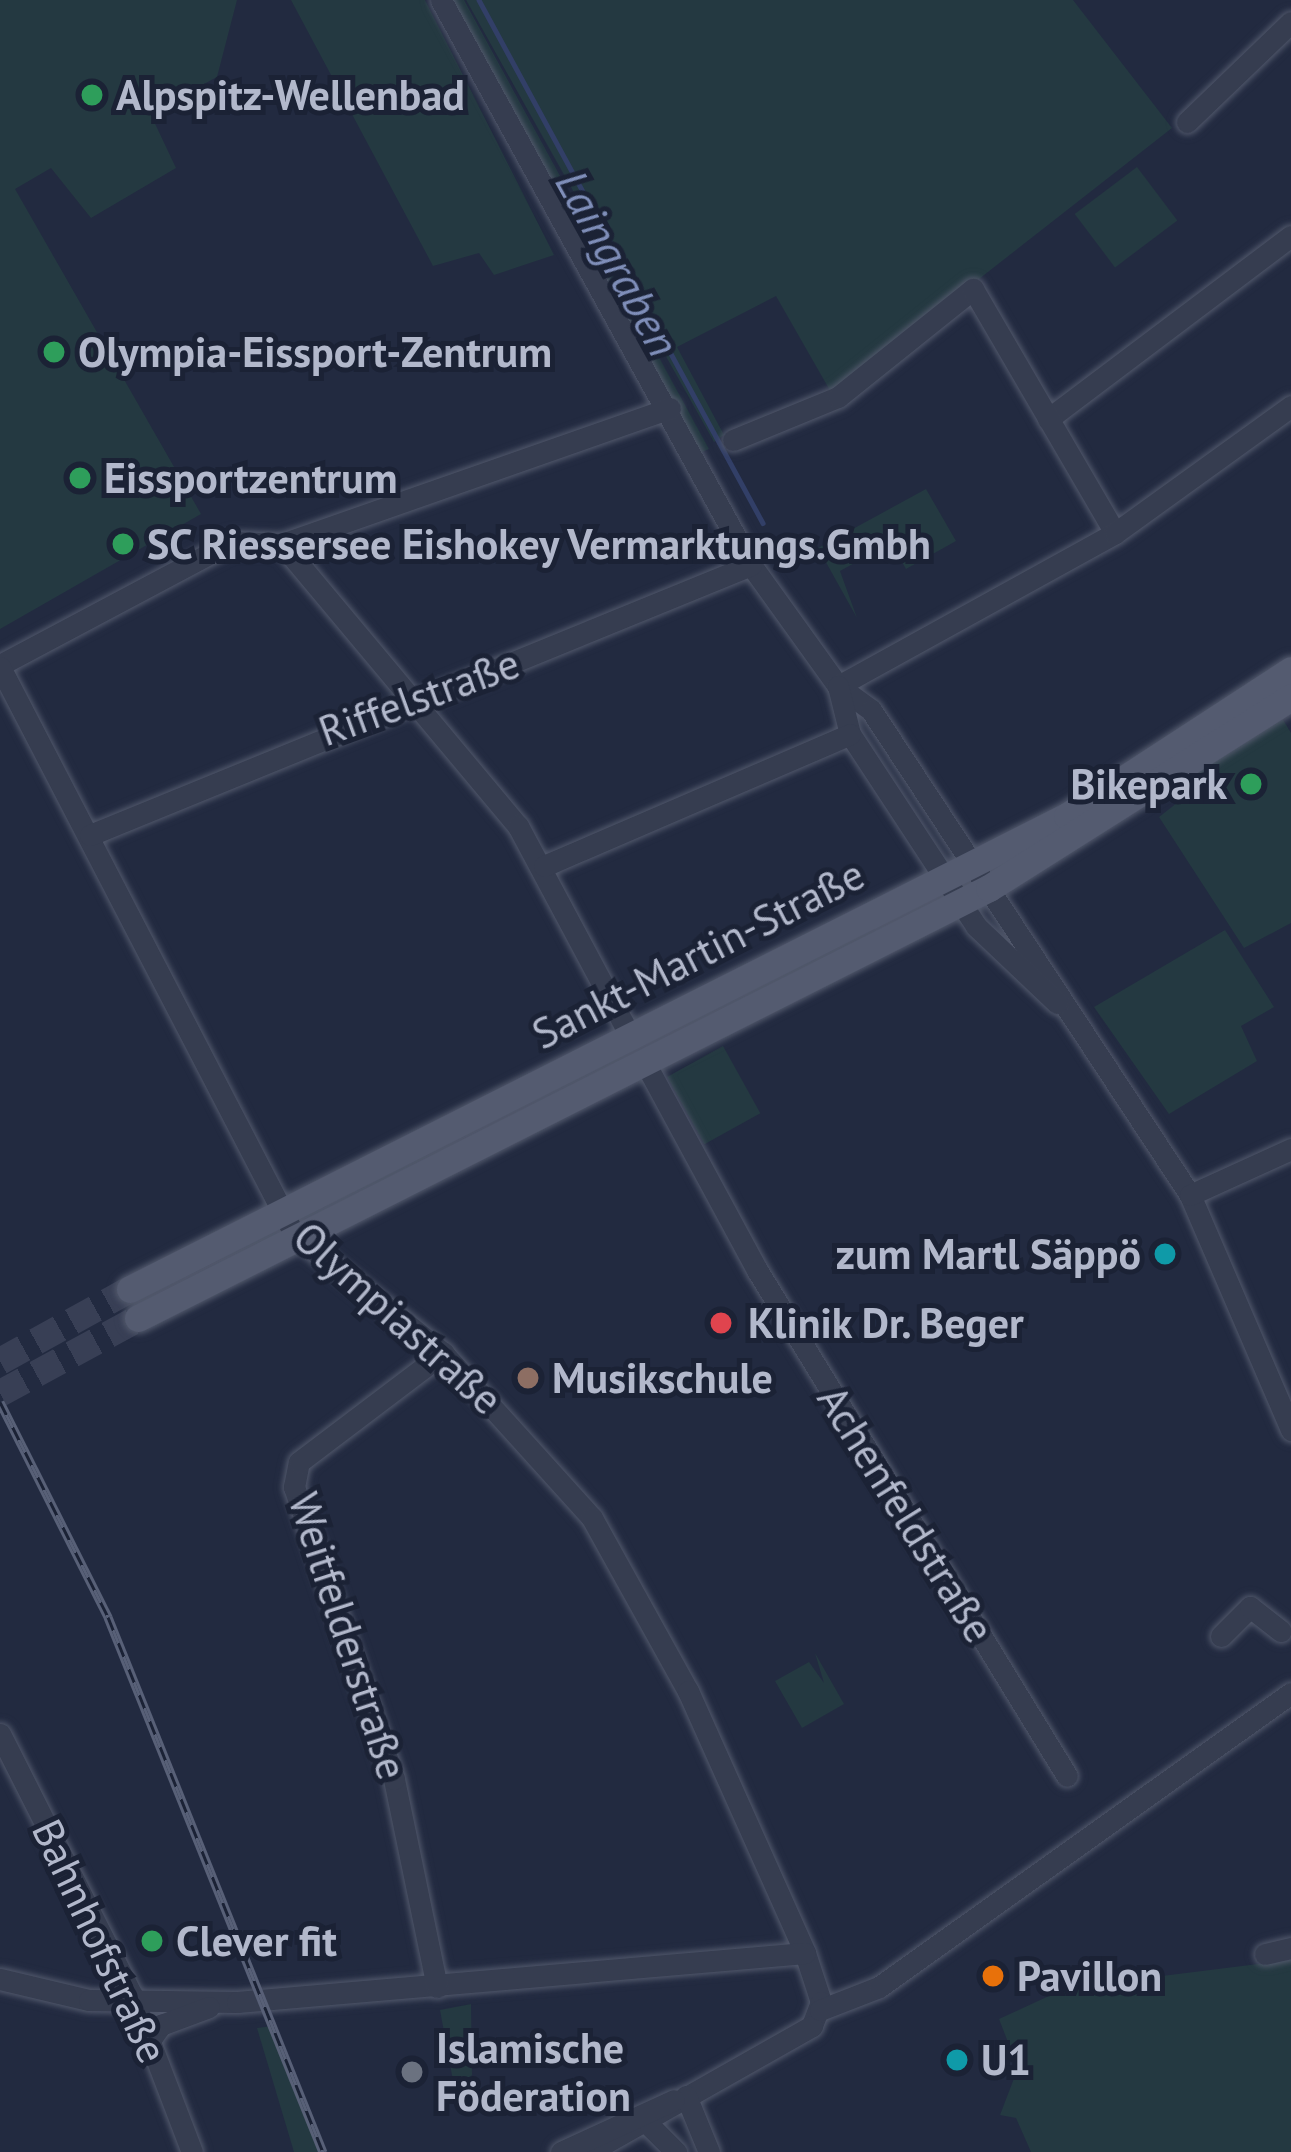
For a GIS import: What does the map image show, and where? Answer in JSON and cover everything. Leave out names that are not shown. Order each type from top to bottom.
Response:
[{"type":"main road","name":"Sankt-Martin-Straße","points":[[138,1318],[946,877],[1067,816],[1291,670]]},
{"type":"main road","name":"Sankt-Martin-Straße","points":[[130,1289],[279,1205],[962,902],[1291,697]]},
{"type":"street","points":[[441,0],[670,408],[752,565],[838,686],[872,710],[989,888],[1057,1003],[1190,1195],[1291,1430]]},
{"type":"street","points":[[1187,122],[1291,22]]},
{"type":"street","points":[[1048,419],[1291,236]]},
{"type":"street","points":[[733,440],[838,398],[973,289],[1114,533]]},
{"type":"street","points":[[838,686],[1114,533],[1291,406]]},
{"type":"street","points":[[282,544],[670,408]]},
{"type":"street","name":"Olympiastraße","points":[[282,544],[231,542],[21,650],[0,666],[294,1234],[443,1353],[592,1518],[683,1682],[806,1952],[820,2010]]},
{"type":"street","name":"Achenfeldstraße","points":[[282,544],[544,866],[757,1270],[1066,1776]]},
{"type":"street","name":"Riffelstraße","points":[[90,835],[752,565]]},
{"type":"street","points":[[838,686],[850,734],[962,902],[1035,993],[1057,1003]]},
{"type":"street","points":[[544,866],[850,734]]},
{"type":"street","points":[[1190,1195],[1291,1149]]},
{"type":"street","name":"Weitfelderstraße","points":[[437,1987],[394,1779],[294,1487],[299,1462],[443,1353]]},
{"type":"street","points":[[1221,1636],[1250,1607],[1288,1632]]},
{"type":"street","points":[[561,2152],[611,2120],[686,2096],[803,2033],[820,2010],[879,1987],[1291,1693]]},
{"type":"street","name":"Bahnhofstraße","points":[[0,1734],[132,1995],[192,2152]]},
{"type":"street","points":[[1265,1954],[1291,1948]]},
{"type":"street","points":[[0,1979],[89,2000],[132,1995],[233,2002],[806,1952]]},
{"type":"street","points":[[150,2041],[181,2014],[233,2002]]},
{"type":"street","points":[[589,2152],[653,2129],[686,2096]]},
{"type":"street","points":[[686,2096],[709,2152]]},
{"type":"street","points":[[653,2129],[676,2152]]},
{"type":"shaded area","points":[[0,0],[237,0],[217,77],[150,113],[176,168],[91,218],[51,168],[15,189],[201,514],[0,629]]},
{"type":"shaded area","points":[[291,0],[425,0],[554,255],[494,275],[479,253],[433,266]]},
{"type":"shaded area","points":[[449,0],[464,0],[709,449],[700,453]]},
{"type":"shaded area","points":[[466,0],[1073,0],[1172,128],[832,394],[776,296],[677,347],[724,435],[714,442]]},
{"type":"shaded area","points":[[1137,167],[1177,221],[1115,267],[1075,214]]},
{"type":"shaded area","points":[[926,489],[956,541],[906,569],[891,543],[840,571],[857,618],[818,548]]},
{"type":"shaded area","points":[[1282,718],[1291,733],[1291,923],[1244,948],[1159,817],[1187,795],[1181,782]]},
{"type":"shaded area","points":[[1225,930],[1274,1007],[1241,1026],[1257,1061],[1169,1114],[1094,1007]]},
{"type":"shaded area","points":[[723,1046],[760,1113],[704,1144],[667,1077]]},
{"type":"shaded area","points":[[815,1653],[844,1704],[802,1728],[775,1681],[809,1662],[824,1683]]},
{"type":"shaded area","points":[[1291,1960],[1291,2152],[1031,2152],[1016,2118],[1000,2115],[1018,2068],[999,2019],[1066,1988]]},
{"type":"shaded area","points":[[471,2004],[472,2075],[456,2097],[440,2010]]},
{"type":"shaded area","points":[[273,2026],[320,2152],[294,2152],[257,2028]]},
{"type":"waterway","name":"Laingraben","points":[[479,0],[763,523]]},
{"type":"tunnel","points":[[0,1361],[130,1289]]},
{"type":"tunnel","points":[[0,1393],[138,1318]]},
{"type":"railway","points":[[0,1402],[108,1617],[323,2152]]},
{"type":"place","name":"Alpspitz-Wellenbad","points":[[92,95]]},
{"type":"place","name":"Olympia-Eissport-Zentrum","points":[[54,352]]},
{"type":"place","name":"Eissportzentrum","points":[[80,478]]},
{"type":"place","name":"SC Riessersee Eishokey Vermarktungs.Gmbh","points":[[123,544]]},
{"type":"place","name":"Bikepark","points":[[1251,784]]},
{"type":"place","name":"zum Martl Säppö","points":[[1165,1254]]},
{"type":"place","name":"Klinik Dr. Beger","points":[[721,1323]]},
{"type":"place","name":"Musikschule","points":[[528,1378]]},
{"type":"place","name":"Clever fit","points":[[152,1941]]},
{"type":"place","name":"Pavillon","points":[[993,1976]]},
{"type":"place","name":"U1","points":[[957,2060]]},
{"type":"place","name":"Islamische Föderation","points":[[412,2072]]}]
